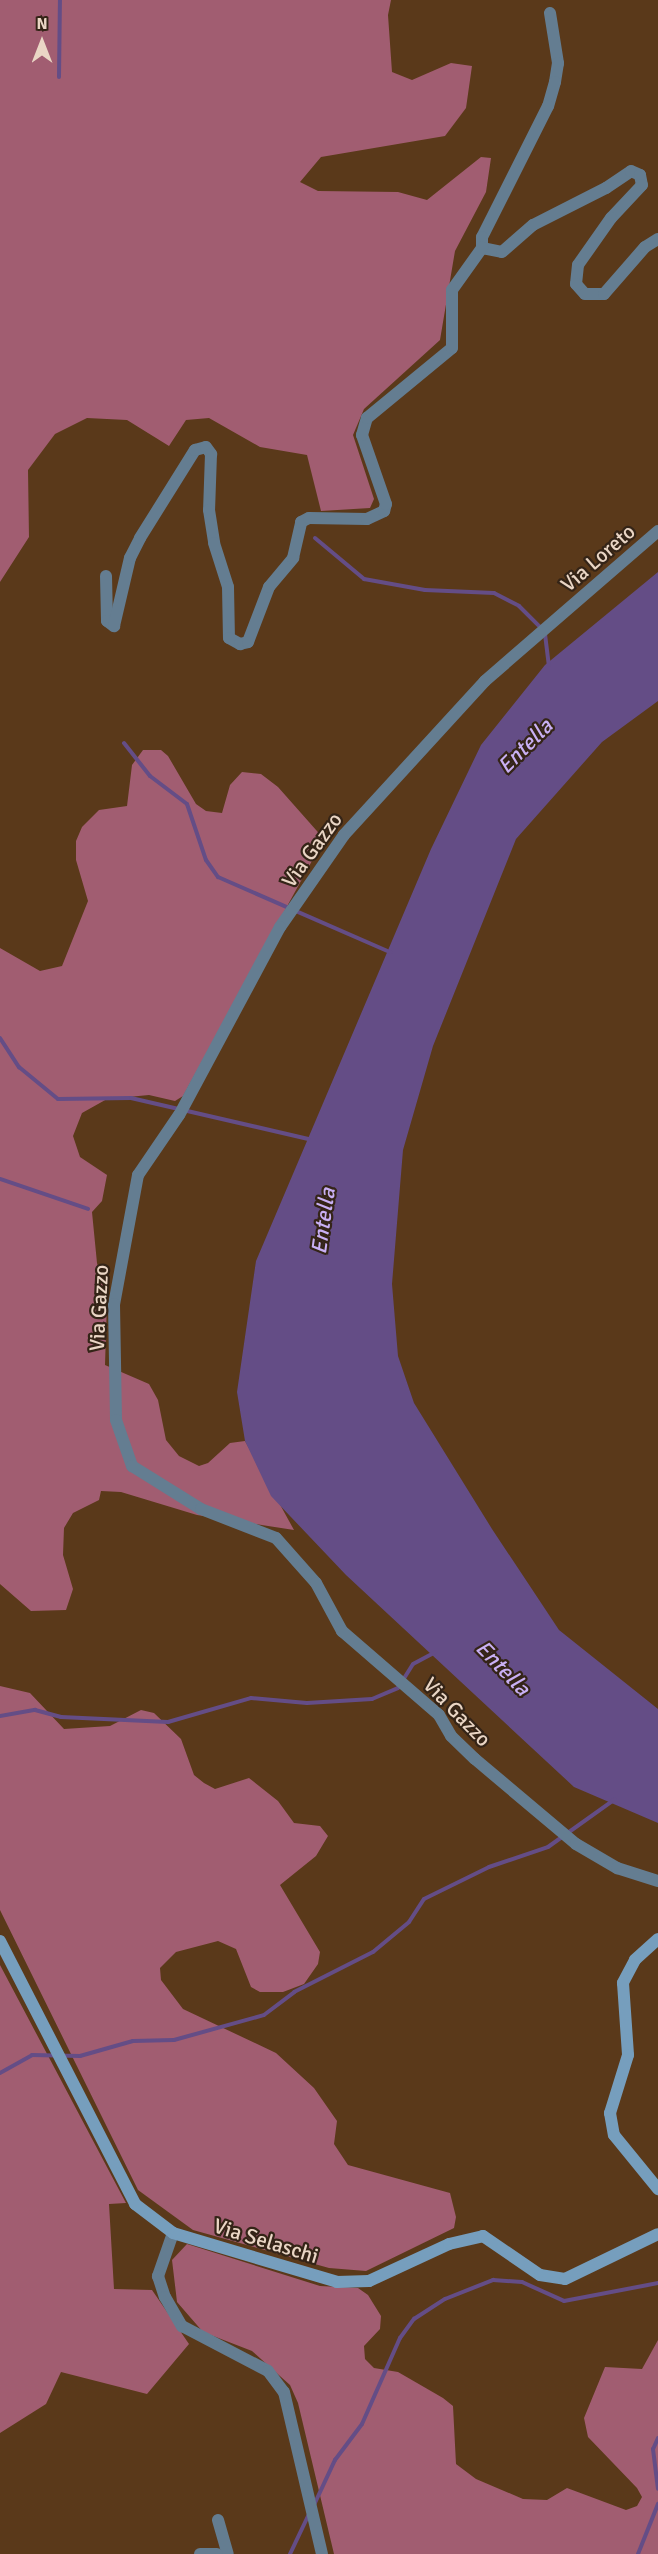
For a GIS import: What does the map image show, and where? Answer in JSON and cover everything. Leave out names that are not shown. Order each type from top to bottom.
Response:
[{"type":"street","points":[[106,576],[107,621],[112,626],[118,623],[130,558],[140,538],[195,450],[206,447],[211,454],[209,510],[214,543],[228,587],[229,638],[240,645],[248,642],[269,587],[293,558],[301,522],[309,518],[367,519],[384,511],[386,504],[362,435],[367,418],[452,348],[452,290],[482,248],[482,237],[552,90],[558,63],[550,13]]},
{"type":"street","points":[[482,248],[502,252],[533,225],[606,189],[631,171],[640,175],[642,185],[610,218],[578,266],[576,284],[585,294],[604,294],[645,247],[658,239]]},
{"type":"street","name":"Via Loreto","points":[[563,614],[658,531]]},
{"type":"street","name":"Via Gazzo","points":[[563,614],[449,716],[344,835],[280,927],[179,1115],[144,1162],[132,1194],[114,1304],[116,1420],[132,1466],[154,1483],[201,1509],[276,1538],[316,1583],[342,1632],[439,1715],[451,1736],[475,1759],[576,1844],[617,1868],[658,1881]]},
{"type":"street","points":[[658,1939],[635,1960],[623,1983],[628,2055],[610,2113],[614,2135],[658,2189]]},
{"type":"street","name":"Via Selaschi","points":[[0,1941],[135,2204],[173,2233],[338,2282],[369,2281],[449,2244],[483,2236],[540,2275],[566,2279],[658,2234]]},
{"type":"street","points":[[173,2233],[158,2276],[165,2297],[182,2326],[268,2371],[284,2392],[322,2554]]},
{"type":"street","points":[[218,2520],[228,2554]]},
{"type":"street","points":[[200,2554],[217,2554]]},
{"type":"shaded area","points":[[0,0],[391,0],[388,15],[392,72],[412,80],[451,63],[472,66],[466,108],[445,136],[321,157],[300,182],[318,191],[398,192],[427,200],[481,157],[491,158],[486,192],[455,251],[440,340],[364,409],[353,435],[374,499],[370,508],[321,511],[307,455],[260,447],[209,418],[186,420],[169,446],[127,420],[87,418],[55,434],[28,470],[29,537],[0,582]]},
{"type":"shaded area","points":[[143,750],[161,750],[168,756],[196,804],[206,811],[222,813],[230,785],[242,772],[261,774],[278,787],[324,839],[183,1096],[175,1101],[149,1095],[107,1099],[82,1113],[73,1136],[80,1157],[107,1175],[102,1201],[92,1212],[97,1263],[107,1301],[105,1365],[149,1384],[158,1400],[166,1440],[179,1456],[199,1466],[208,1463],[230,1443],[245,1441],[294,1530],[197,1515],[121,1492],[101,1491],[99,1500],[73,1513],[64,1528],[63,1555],[73,1589],[66,1610],[31,1611],[0,1584],[0,948],[40,971],[62,966],[88,901],[76,860],[76,841],[82,827],[99,810],[127,806],[132,765]]},
{"type":"shaded area","points":[[0,1686],[30,1693],[64,1729],[110,1726],[141,1710],[154,1713],[181,1739],[194,1775],[204,1783],[215,1789],[249,1778],[278,1801],[294,1823],[320,1826],[328,1836],[316,1856],[280,1885],[320,1952],[318,1964],[304,1984],[283,1992],[260,1992],[251,1987],[236,1949],[218,1941],[176,1952],[160,1968],[161,1980],[183,2009],[276,2053],[314,2088],[337,2121],[334,2144],[348,2165],[450,2193],[456,2217],[454,2228],[366,2271],[329,2268],[193,2230],[138,2190],[0,1910]]},
{"type":"shaded area","points":[[0,1965],[126,2203],[109,2204],[114,2289],[152,2290],[189,2344],[147,2394],[61,2372],[46,2404],[0,2433]]},
{"type":"shaded area","points":[[187,2244],[320,2286],[358,2288],[368,2295],[381,2316],[380,2329],[364,2346],[365,2359],[374,2368],[398,2372],[453,2406],[456,2464],[476,2479],[523,2499],[547,2500],[567,2488],[626,2510],[637,2506],[642,2497],[637,2488],[588,2437],[584,2418],[605,2367],[642,2369],[658,2340],[658,2554],[334,2554],[298,2403],[290,2385],[252,2351],[203,2332],[177,2302],[172,2260]]},
{"type":"water","name":"Entella","points":[[658,572],[658,701],[602,742],[516,839],[433,1046],[403,1150],[392,1284],[398,1356],[414,1403],[492,1529],[559,1630],[658,1709],[658,1823],[574,1787],[346,1575],[271,1496],[245,1441],[237,1392],[256,1261],[431,849],[481,745],[545,665]]},
{"type":"waterway","points":[[59,77],[60,0]]},
{"type":"waterway","points":[[315,538],[364,579],[425,590],[494,593],[519,606],[541,628]]},
{"type":"waterway","points":[[545,634],[549,665]]},
{"type":"waterway","points":[[124,743],[150,776],[187,804],[206,860],[218,877],[390,952]]},
{"type":"waterway","points":[[0,1038],[19,1067],[58,1099],[131,1098],[308,1139]]},
{"type":"waterway","points":[[0,1179],[88,1209]]},
{"type":"waterway","points":[[0,1716],[35,1710],[61,1717],[168,1722],[251,1698],[307,1703],[372,1699],[398,1688],[413,1664],[434,1653]]},
{"type":"waterway","points":[[0,2073],[32,2055],[80,2056],[133,2041],[174,2040],[264,2015],[294,1992],[373,1952],[409,1922],[424,1899],[489,1867],[548,1847],[615,1799]]},
{"type":"waterway","points":[[314,2505],[335,2460],[362,2424],[400,2338],[414,2319],[445,2299],[493,2280],[522,2282],[564,2301],[658,2283]]},
{"type":"waterway","points":[[658,2438],[653,2449],[658,2489]]},
{"type":"waterway","points":[[638,2554],[658,2504]]},
{"type":"waterway","points":[[290,2554],[309,2514]]}]
